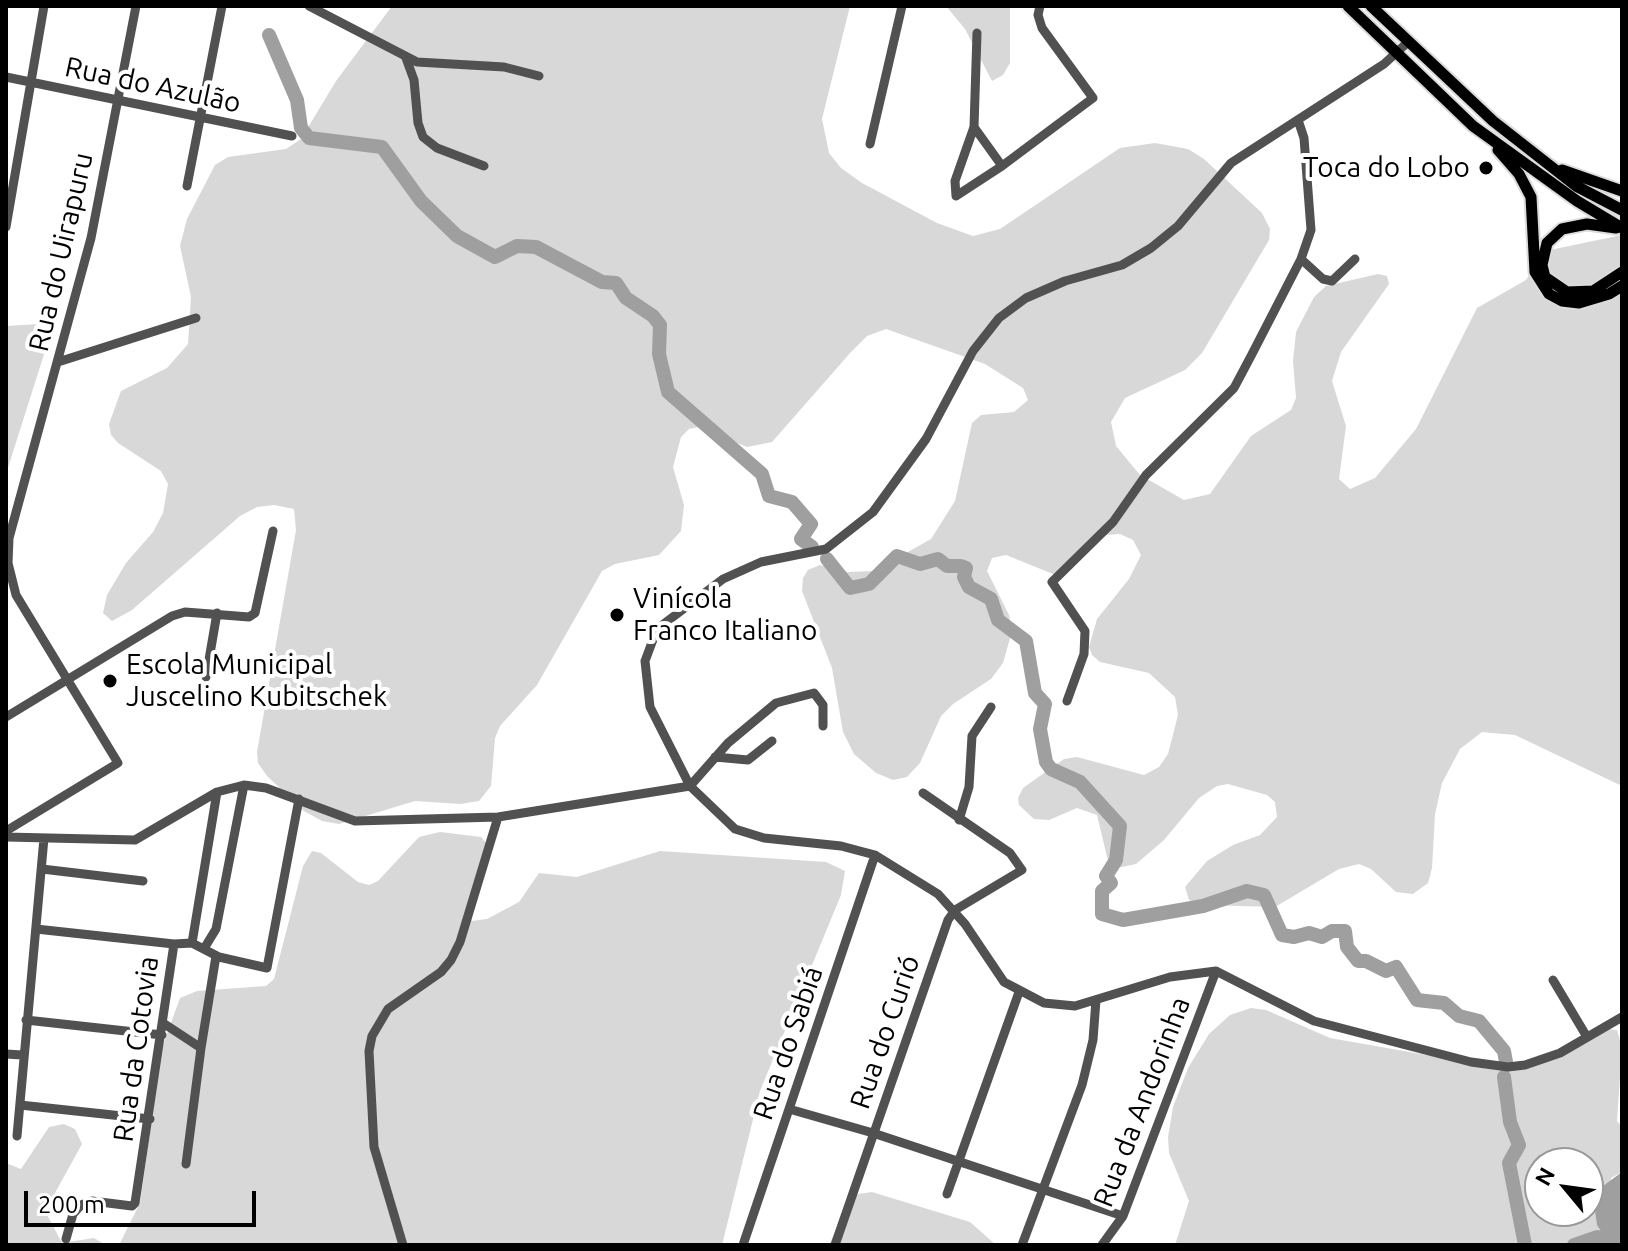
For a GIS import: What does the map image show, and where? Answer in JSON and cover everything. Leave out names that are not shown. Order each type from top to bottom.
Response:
[{"type":"main road","points":[[1348,6],[1487,137],[1519,174],[1531,197],[1535,272],[1549,294],[1579,303],[1593,301],[1622,286]]},
{"type":"main road","points":[[1371,6],[1493,121],[1589,195],[1622,210]]},
{"type":"main road","points":[[1487,137],[1577,201],[1622,228]]},
{"type":"main road","points":[[1553,167],[1622,191]]},
{"type":"main road","points":[[1622,228],[1587,224],[1562,229],[1547,243],[1542,265],[1545,277],[1567,292],[1593,291],[1622,272]]},
{"type":"street","points":[[6,227],[44,6]]},
{"type":"street","name":"Rua do Uirapuru","points":[[6,834],[118,763],[16,595],[8,563],[9,538],[91,238],[136,6]]},
{"type":"street","points":[[187,186],[222,6]]},
{"type":"street","points":[[309,6],[406,58],[430,64],[504,67],[539,76]]},
{"type":"street","points":[[870,144],[902,6]]},
{"type":"street","points":[[977,33],[974,127],[955,181],[956,196],[1093,98],[1042,28],[1038,15],[1040,6]]},
{"type":"street","points":[[1408,42],[1396,54],[1231,163],[1178,226],[1151,248],[1122,265],[1065,281],[1026,298],[999,318],[973,351],[948,402],[892,489],[843,539],[811,554],[761,562],[740,570],[709,588],[657,629],[645,661],[650,707],[690,786],[724,820],[749,835],[841,846],[875,855],[938,894],[955,910],[1004,982],[1044,1003],[1075,1006],[1170,977],[1216,971],[1314,1021],[1487,1065],[1525,1065],[1560,1053],[1622,1017]]},
{"type":"street","points":[[406,58],[411,67],[423,137],[437,148],[484,166]]},
{"type":"street","name":"Rua do Azulão","points":[[6,77],[292,136]]},
{"type":"street","points":[[1067,701],[1084,654],[1085,631],[1052,582],[1113,522],[1146,475],[1234,388],[1301,259],[1311,230],[1304,138],[1298,120]]},
{"type":"street","points":[[974,127],[1002,166]]},
{"type":"street","points":[[1301,259],[1323,279],[1332,281],[1355,259]]},
{"type":"street","points":[[58,362],[196,318]]},
{"type":"street","points":[[6,717],[172,616],[185,612],[242,617],[255,613],[273,531]]},
{"type":"street","points":[[6,601],[16,595]]},
{"type":"street","points":[[206,677],[217,613]]},
{"type":"street","points":[[6,834],[135,840],[217,792],[244,785],[299,799],[337,818],[355,821],[498,817],[690,786],[758,716],[805,693],[820,697],[823,726]]},
{"type":"street","points":[[959,820],[969,787],[972,736],[991,707]]},
{"type":"street","points":[[715,757],[748,760],[772,741]]},
{"type":"street","points":[[205,947],[216,929],[244,785]]},
{"type":"street","points":[[192,943],[217,792]]},
{"type":"street","points":[[923,793],[1010,853],[1022,870],[955,910]]},
{"type":"street","points":[[36,929],[174,944],[192,943],[205,947],[216,956],[267,968],[299,799]]},
{"type":"street","points":[[403,1245],[374,1147],[369,1051],[372,1036],[388,1009],[441,972],[451,960],[460,942],[498,817]]},
{"type":"street","points":[[17,1136],[44,838]]},
{"type":"street","name":"Rua do Sabiá","points":[[743,1245],[875,855]]},
{"type":"street","points":[[42,869],[143,881]]},
{"type":"street","name":"Rua do Curió","points":[[835,1245],[948,920],[955,910]]},
{"type":"street","name":"Rua da Cotovia","points":[[66,1239],[73,1214],[81,1205],[105,1201],[132,1206],[150,1119],[174,944]]},
{"type":"street","points":[[186,1164],[216,956]]},
{"type":"street","name":"Rua da Andorinha","points":[[1102,1245],[1123,1216],[1216,971]]},
{"type":"street","points":[[1553,980],[1587,1037]]},
{"type":"street","points":[[947,1194],[1019,992]]},
{"type":"street","points":[[1022,1245],[1082,1085],[1093,1040],[1096,1000]]},
{"type":"street","points":[[26,1020],[162,1035]]},
{"type":"street","points":[[163,1023],[201,1048]]},
{"type":"street","points":[[6,1054],[22,1055]]},
{"type":"street","points":[[20,1105],[150,1119]]},
{"type":"street","points":[[789,1109],[873,1133],[1123,1216]]},
{"type":"shaded area","points":[[392,6],[850,6],[822,119],[829,153],[841,168],[862,183],[937,223],[973,236],[1000,229],[1120,148],[1155,143],[1188,149],[1204,159],[1262,213],[1270,229],[1269,240],[1202,353],[1185,370],[1125,398],[1111,422],[1116,446],[1140,475],[1184,500],[1210,494],[1251,436],[1291,410],[1296,398],[1293,361],[1296,332],[1314,297],[1326,286],[1378,274],[1387,276],[1389,284],[1341,352],[1332,381],[1346,426],[1339,479],[1350,489],[1375,478],[1416,429],[1477,308],[1526,280],[1545,251],[1622,235],[1622,786],[1515,735],[1482,732],[1460,749],[1442,783],[1435,814],[1432,868],[1428,883],[1413,894],[1396,892],[1371,869],[1359,864],[1339,869],[1275,907],[1205,905],[1189,900],[1185,887],[1207,861],[1233,845],[1260,835],[1277,817],[1275,802],[1267,795],[1228,784],[1217,786],[1199,798],[1164,840],[1136,864],[1117,868],[1109,865],[1097,815],[1077,808],[1049,820],[1034,819],[1019,805],[1018,798],[1023,788],[1064,759],[1077,757],[1144,775],[1159,767],[1168,754],[1178,715],[1175,697],[1149,673],[1100,662],[1089,647],[1097,619],[1129,579],[1141,555],[1133,540],[1120,534],[1105,535],[1064,574],[1053,574],[1006,555],[992,558],[987,571],[1009,615],[1012,631],[1003,663],[991,679],[953,704],[941,716],[920,763],[907,777],[893,780],[876,773],[854,754],[843,732],[832,668],[802,591],[803,578],[808,570],[820,565],[848,572],[874,571],[931,539],[955,501],[972,423],[981,415],[1014,412],[1028,400],[1023,388],[985,364],[886,329],[867,336],[772,442],[747,447],[699,427],[689,429],[681,437],[673,467],[684,505],[681,531],[659,555],[615,564],[602,571],[537,685],[500,726],[495,738],[491,786],[479,801],[460,804],[415,801],[339,824],[322,821],[304,811],[267,776],[258,763],[257,752],[296,530],[294,509],[274,505],[257,507],[240,516],[132,610],[112,621],[103,613],[107,595],[126,563],[153,532],[163,513],[168,484],[161,471],[118,443],[111,435],[109,424],[121,391],[167,368],[188,344],[191,297],[180,246],[187,219],[215,165],[228,157],[286,149],[301,139],[336,81]]},
{"type":"shaded area","points":[[946,6],[1010,6],[1010,63],[1003,75],[992,81],[965,29]]},
{"type":"shaded area","points":[[39,324],[49,334],[46,348],[6,474],[6,326]]},
{"type":"shaded area","points":[[440,832],[481,837],[489,846],[469,914],[472,921],[487,919],[519,902],[539,873],[577,877],[660,851],[826,862],[845,871],[841,895],[760,1091],[722,1245],[119,1245],[140,1203],[162,1048],[180,998],[197,991],[266,986],[274,979],[303,866],[312,851],[321,853],[358,882],[369,885],[378,881],[419,837]]},
{"type":"shaded area","points":[[1251,1008],[1266,1010],[1330,1038],[1506,1069],[1525,1068],[1608,1029],[1617,1030],[1622,1047],[1617,1121],[1622,1127],[1622,1172],[1611,1178],[1603,1236],[1610,1245],[1175,1245],[1189,1201],[1169,1153],[1168,1137],[1173,1107],[1188,1068],[1209,1034],[1230,1015]]},
{"type":"shaded area","points":[[64,1124],[75,1129],[82,1144],[45,1211],[62,1243],[94,1238],[106,1245],[6,1245],[6,1163],[21,1169],[49,1127]]},
{"type":"shaded area","points":[[1622,1172],[1622,1245],[1610,1245],[1598,1227],[1604,1227],[1604,1185]]},
{"type":"shaded area","points":[[872,1192],[970,1222],[996,1245],[829,1245],[850,1200],[858,1194]]},
{"type":"waterway","points":[[269,35],[297,100],[301,128],[309,138],[382,147],[421,201],[457,236],[495,257],[517,246],[536,247],[602,282],[616,283],[626,298],[653,316],[660,325],[659,354],[668,392],[762,474],[769,496],[792,502],[811,524],[801,539],[812,547]]},
{"type":"waterway","points":[[827,559],[850,588],[869,584],[897,556],[920,564],[938,559],[947,566],[966,568],[964,577],[969,587],[991,599],[998,620],[1026,641],[1035,693],[1045,704],[1040,729],[1046,762],[1051,769],[1080,782],[1120,826],[1116,860],[1106,876],[1111,883],[1102,891],[1102,914],[1123,920],[1203,906],[1247,891],[1264,895],[1282,935],[1294,937],[1309,933],[1322,937],[1332,931],[1345,931],[1347,947],[1358,961],[1366,961],[1386,971],[1396,967],[1417,1000],[1444,1003],[1459,1016],[1479,1021],[1504,1051],[1506,1062]]},
{"type":"waterway","points":[[1504,1077],[1510,1122],[1519,1145],[1509,1163],[1525,1245]]},
{"type":"waterway","points":[[1574,1245],[1597,1237],[1622,1241]]},
{"type":"place","name":"Toca do Lobo","points":[[1486,168]]},
{"type":"place","name":"Vinícola Franco Italiano","points":[[617,615]]},
{"type":"place","name":"Escola Municipal Juscelino Kubitschek","points":[[110,681]]}]
